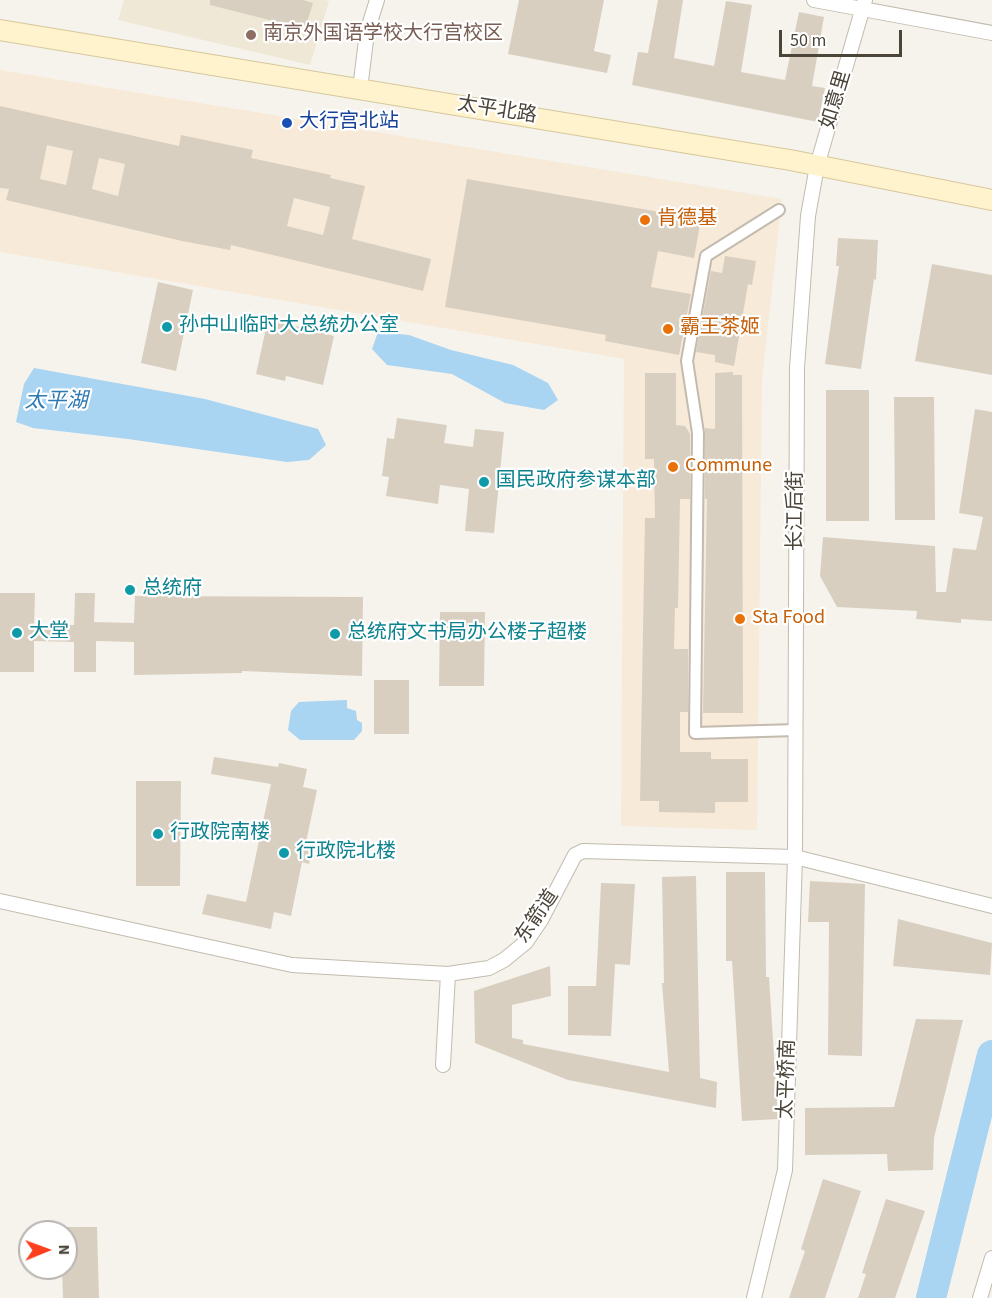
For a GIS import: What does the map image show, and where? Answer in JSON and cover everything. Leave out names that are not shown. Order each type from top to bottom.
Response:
[{"type":"main road","name":"太平北路","points":[[0,30],[817,166],[992,200]]},
{"type":"street","points":[[360,89],[367,32],[377,0]]},
{"type":"street","points":[[814,0],[864,5],[992,33]]},
{"type":"street","name":"如意里","points":[[817,166],[864,5]]},
{"type":"street","name":"长江后街","points":[[795,857],[797,368],[808,216],[817,166]]},
{"type":"street","points":[[779,210],[706,256],[687,361],[698,433],[695,733],[796,730]]},
{"type":"street","name":"东箭道","points":[[0,901],[292,965],[448,974],[489,968],[504,960],[526,942],[541,920],[575,855],[583,851],[795,857],[992,906]]},
{"type":"street","name":"太平桥南","points":[[754,1298],[785,1170],[795,857]]},
{"type":"street","points":[[443,1065],[448,974]]},
{"type":"street","points":[[980,1298],[992,1258]]},
{"type":"shaded area","name":"南京外国语学校大行宫校区","points":[[124,0],[329,1],[310,65],[118,20]]},
{"type":"shaded area","points":[[0,70],[782,199],[762,380],[757,830],[621,826],[624,359],[0,252]]},
{"type":"water","points":[[378,332],[409,335],[451,350],[513,365],[548,383],[558,400],[544,410],[505,403],[452,374],[387,365],[372,349]]},
{"type":"water","name":"太平湖","points":[[34,368],[205,399],[318,429],[326,445],[309,460],[287,462],[33,428],[16,422],[24,384]]},
{"type":"water","points":[[347,700],[347,708],[356,711],[357,720],[362,723],[362,731],[354,740],[300,740],[288,730],[291,711],[299,702]]},
{"type":"building","points":[[210,0],[303,0],[313,3],[305,29],[210,5]]},
{"type":"building","points":[[519,0],[604,0],[594,51],[611,55],[607,73],[508,54]]},
{"type":"building","points":[[658,0],[683,0],[674,58],[714,66],[726,1],[752,5],[741,72],[785,80],[799,12],[824,17],[812,86],[825,88],[818,122],[632,85],[638,52],[648,53]]},
{"type":"building","points":[[0,106],[179,146],[181,135],[253,150],[251,158],[331,175],[330,178],[365,186],[352,239],[431,259],[423,291],[231,245],[230,250],[182,241],[6,200],[9,189],[0,188]],"holes":[[[47,145],[73,151],[66,185],[40,179]],[[99,158],[125,164],[118,196],[92,189]],[[294,198],[330,207],[323,235],[287,226]]]},
{"type":"building","points":[[467,179],[701,219],[694,258],[658,251],[651,287],[691,294],[679,355],[605,341],[606,335],[445,307]]},
{"type":"building","points":[[838,238],[878,240],[876,280],[874,279],[861,369],[825,364],[839,266],[836,266]]},
{"type":"building","points":[[725,256],[756,261],[752,285],[748,284],[734,366],[715,362],[715,355],[696,352],[711,271],[722,273]]},
{"type":"building","points":[[932,264],[992,275],[992,375],[915,361]]},
{"type":"building","name":"孙中山临时大总统办公室","points":[[158,282],[193,290],[176,371],[141,363]]},
{"type":"building","points":[[268,319],[334,336],[323,385],[286,376],[285,381],[256,374]]},
{"type":"building","points":[[733,372],[733,375],[742,375],[743,713],[703,713],[707,499],[705,499],[705,428],[715,429],[715,373]]},
{"type":"building","points":[[645,373],[676,373],[676,425],[685,426],[690,434],[690,499],[680,499],[678,608],[675,608],[674,649],[688,649],[688,712],[680,712],[680,752],[711,752],[711,759],[748,759],[748,802],[715,802],[715,813],[659,812],[659,801],[640,801],[645,518],[655,518],[654,459],[645,459]]},
{"type":"building","points":[[826,390],[869,390],[869,521],[826,521]]},
{"type":"building","points":[[894,397],[934,397],[935,520],[895,520]]},
{"type":"building","points":[[975,409],[992,412],[992,621],[961,619],[961,623],[916,619],[917,611],[837,607],[820,576],[823,537],[935,546],[936,592],[946,592],[953,548],[976,550],[983,517],[959,513]]},
{"type":"building","points":[[397,418],[447,425],[444,443],[473,447],[475,429],[504,432],[494,533],[465,531],[469,489],[440,485],[438,504],[386,496],[389,477],[382,476],[387,438],[394,439]]},
{"type":"building","points":[[0,593],[35,593],[34,625],[74,625],[75,593],[95,593],[94,622],[134,623],[135,596],[363,597],[362,676],[242,671],[242,673],[134,675],[134,642],[96,641],[96,672],[74,672],[74,642],[34,641],[34,672],[0,672]]},
{"type":"building","points":[[440,612],[485,612],[484,686],[439,686]]},
{"type":"building","points":[[374,680],[409,680],[409,734],[374,734]]},
{"type":"building","name":"行政院北楼","points":[[214,757],[278,767],[279,763],[307,769],[303,787],[317,790],[306,842],[313,844],[309,864],[302,862],[291,916],[274,912],[271,929],[202,914],[207,894],[246,902],[271,784],[211,774]]},
{"type":"building","name":"行政院南楼","points":[[136,781],[181,781],[180,886],[136,886]]},
{"type":"building","points":[[726,872],[765,872],[766,977],[769,977],[778,1119],[742,1121],[732,961],[726,961]]},
{"type":"building","points":[[696,876],[700,1078],[717,1082],[716,1108],[568,1080],[475,1043],[474,991],[550,966],[551,996],[512,1005],[512,1038],[523,1040],[523,1044],[669,1072],[662,983],[664,983],[662,877]]},
{"type":"building","points":[[810,881],[865,884],[862,1056],[828,1055],[829,922],[808,922]]},
{"type":"building","points":[[601,883],[635,884],[630,965],[615,964],[611,1036],[568,1035],[568,986],[596,986]]},
{"type":"building","points":[[898,919],[992,943],[990,975],[893,966]]},
{"type":"building","points":[[916,1019],[963,1020],[934,1138],[933,1170],[888,1171],[887,1154],[805,1155],[805,1108],[894,1107]]},
{"type":"building","points":[[823,1179],[861,1191],[825,1298],[789,1298],[805,1251],[801,1249]]},
{"type":"building","points":[[886,1199],[925,1211],[895,1298],[858,1298],[866,1274],[862,1273]]},
{"type":"building","points":[[78,1227],[97,1227],[99,1298],[63,1298],[62,1280],[78,1280]]},
{"type":"waterway","points":[[931,1298],[992,1055]]},
{"type":"place","name":"南京外国语学校大行宫校区","points":[[251,35]]},
{"type":"place","name":"大行宫北站","points":[[287,123]]},
{"type":"place","name":"肯德基","points":[[645,220]]},
{"type":"place","name":"孙中山临时大总统办公室","points":[[167,327]]},
{"type":"place","name":"霸王茶姬","points":[[668,329]]},
{"type":"place","name":"Commune","points":[[673,467]]},
{"type":"place","name":"国民政府参谋本部","points":[[484,482]]},
{"type":"place","name":"总统府","points":[[130,590]]},
{"type":"place","name":"Sta Food","points":[[740,619]]},
{"type":"place","name":"大堂","points":[[17,633]]},
{"type":"place","name":"总统府文书局办公楼子超楼","points":[[335,634]]},
{"type":"place","name":"行政院南楼","points":[[158,834]]},
{"type":"place","name":"行政院北楼","points":[[284,853]]}]
